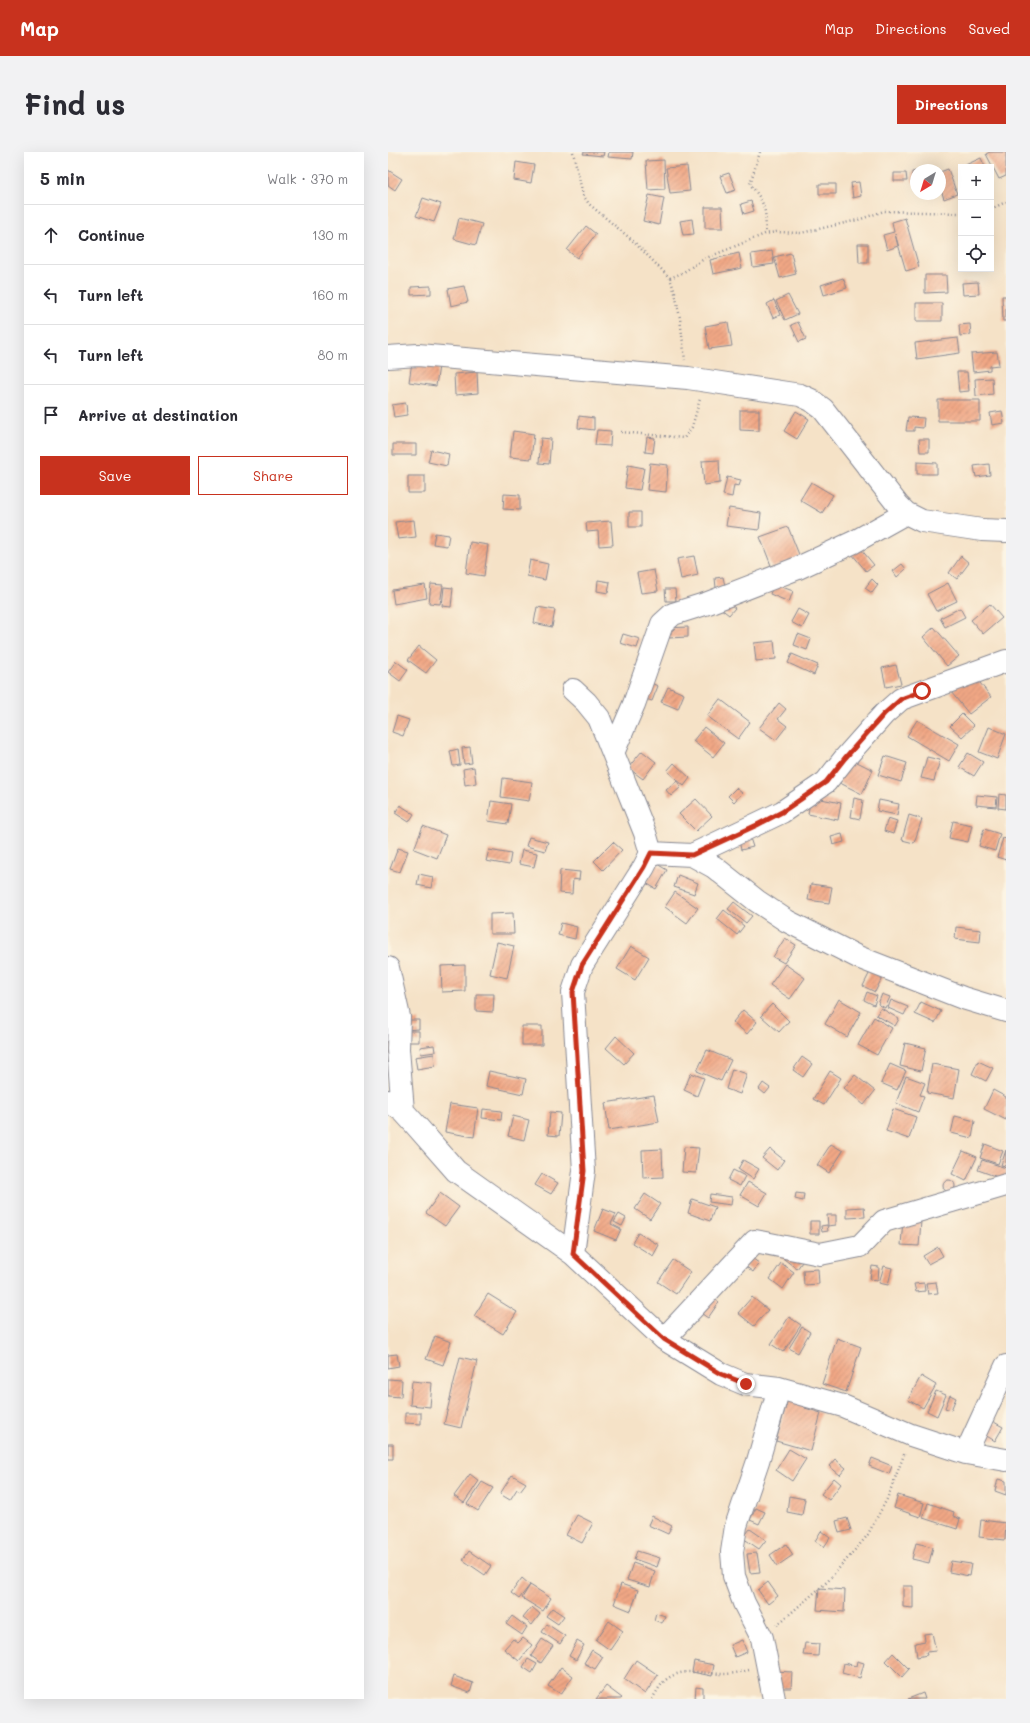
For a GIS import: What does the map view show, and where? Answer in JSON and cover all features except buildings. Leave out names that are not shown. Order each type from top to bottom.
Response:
[{"type":"street","points":[[388,357],[418,355],[695,379],[800,395],[811,400],[823,409],[898,505],[906,513],[922,521],[982,530],[1006,531]]},
{"type":"street","points":[[613,753],[634,704],[662,624],[673,614],[708,603],[798,568],[854,542],[906,513]]},
{"type":"street","points":[[692,855],[782,812],[826,782],[884,714],[901,699],[1006,661]]},
{"type":"street","points":[[573,690],[586,702],[599,718],[645,833],[651,853],[644,867],[582,965],[573,992],[584,1171],[573,1254]]},
{"type":"street","points":[[651,853],[692,855],[714,867],[757,901],[787,921],[858,957],[964,998],[1006,1011]]},
{"type":"street","points":[[388,968],[399,1017],[395,1106],[456,1171],[573,1254],[664,1339],[721,1374],[746,1384],[779,1388],[843,1406],[911,1435],[966,1453],[1006,1460]]},
{"type":"street","points":[[664,1339],[755,1241],[820,1254],[860,1246],[884,1221],[1006,1185]]},
{"type":"street","points":[[966,1453],[1006,1366]]},
{"type":"street","points":[[774,1699],[769,1667],[762,1638],[744,1603],[734,1576],[732,1552],[736,1526],[758,1461],[779,1388]]},
{"type":"path","points":[[573,152],[582,194],[588,204],[632,240],[670,278],[701,398],[692,426],[684,438],[621,432]]},
{"type":"path","points":[[760,152],[750,184],[762,200],[767,219],[766,234]]},
{"type":"path","points":[[994,207],[1006,202]]},
{"type":"path","points":[[670,278],[682,273],[704,259],[766,234],[776,232],[800,233],[858,220],[884,211],[958,213]]},
{"type":"path","points":[[762,1638],[828,1581],[867,1536],[887,1499],[911,1435]]},
{"type":"path","points":[[652,1699],[662,1683],[668,1678],[677,1674],[696,1672],[726,1674],[769,1667]]},
{"type":"route","points":[[746,1384],[721,1374],[664,1339],[573,1254],[584,1171],[583,1134],[577,1080],[573,992],[582,965],[644,867],[651,853],[692,855],[782,812],[826,782],[884,714],[901,699],[922,691]]}]
